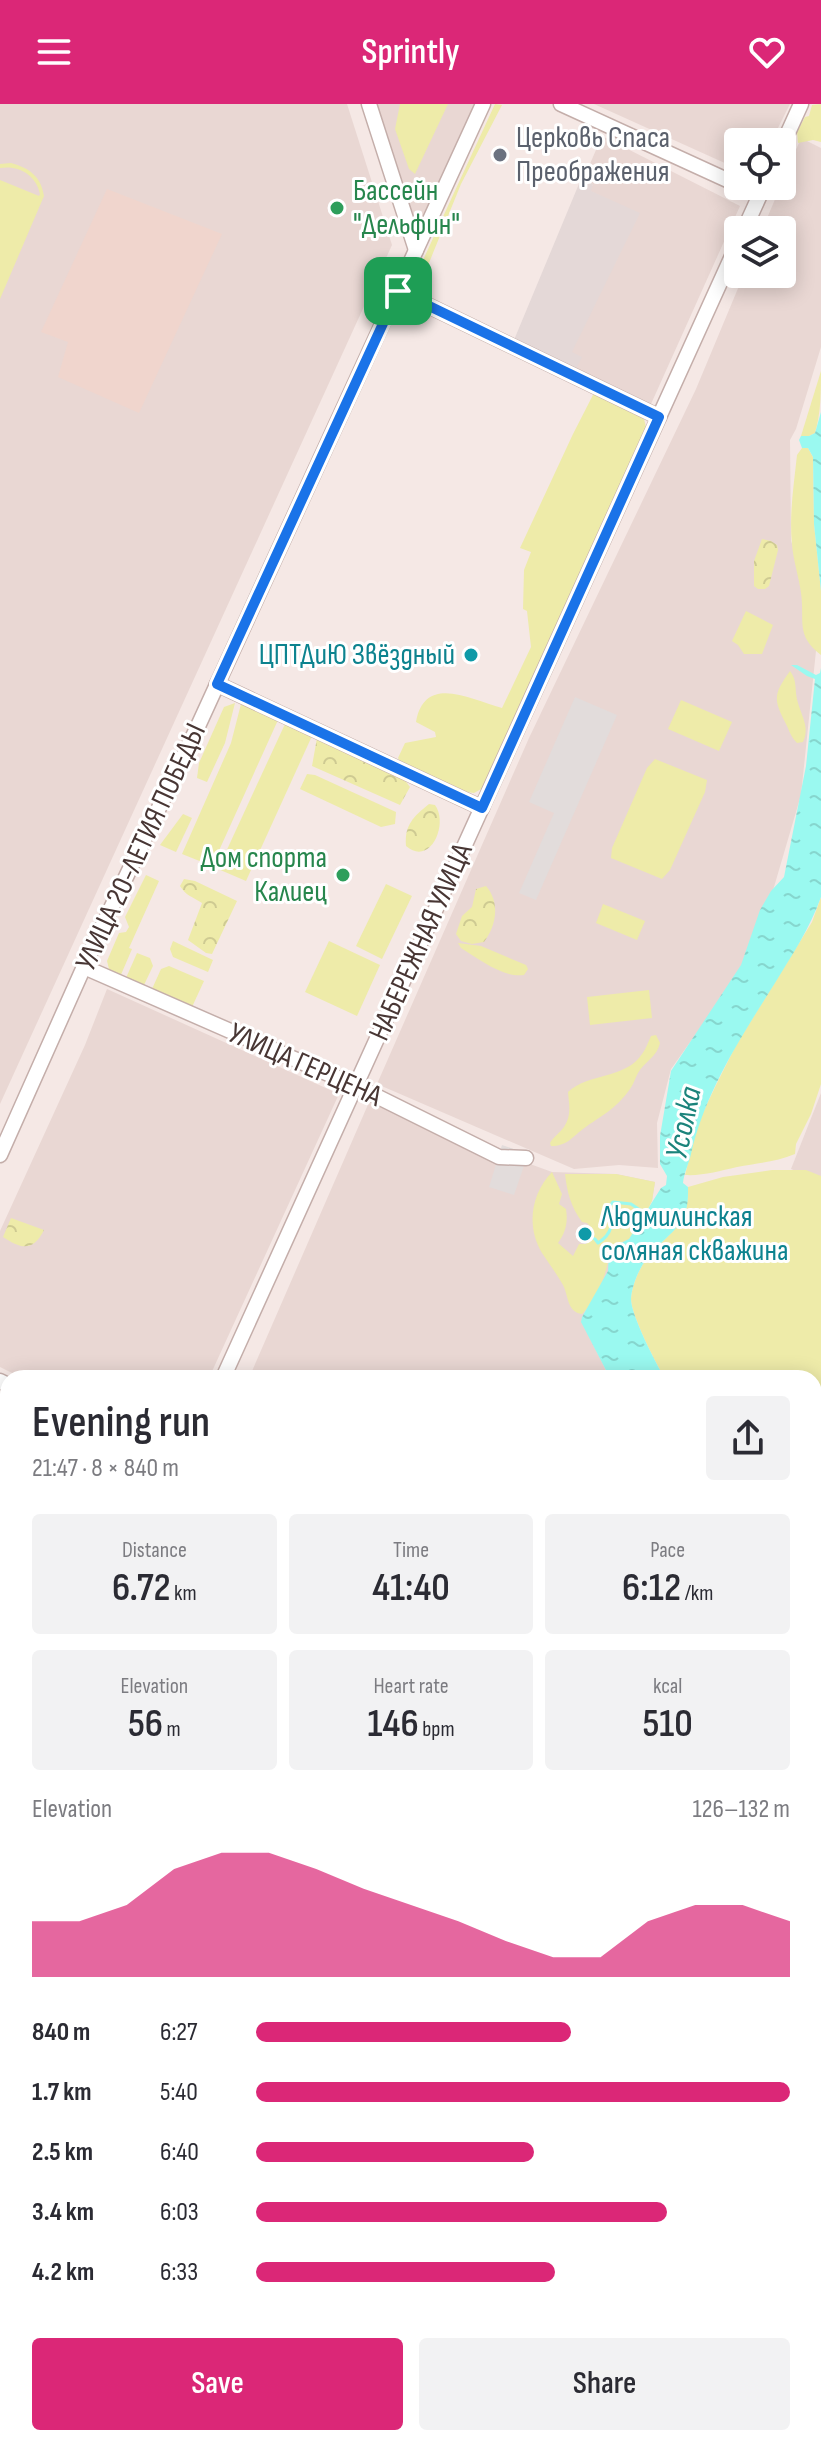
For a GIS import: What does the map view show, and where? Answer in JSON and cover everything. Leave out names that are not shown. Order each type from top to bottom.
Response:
[{"type":"street","points":[[369,104],[416,250]]},
{"type":"street","name":"УЛИЦА 20-ЛЕТИЯ ПОБЕДЫ","points":[[0,1155],[483,104]]},
{"type":"street","points":[[561,104],[724,179]]},
{"type":"street","points":[[790,128],[801,104]]},
{"type":"street","name":"НАБЕРЕЖНАЯ УЛИЦА","points":[[227,1370],[724,274]]},
{"type":"street","points":[[398,291],[659,417]]},
{"type":"street","points":[[217,684],[482,808]]},
{"type":"street","name":"УЛИЦА ГЕРЦЕНА","points":[[84,967],[356,1086],[499,1157],[526,1158]]},
{"type":"shaded area","points":[[0,104],[347,104],[392,245],[0,1104]]},
{"type":"shaded area","points":[[374,104],[476,104],[417,237]]},
{"type":"shaded area","points":[[594,104],[790,104],[778,128],[724,128],[724,163]]},
{"type":"shaded area","points":[[602,136],[740,206],[736,216],[724,216],[724,242],[651,404],[641,402],[576,369],[571,352],[639,214],[590,191],[593,184],[583,180]]},
{"type":"shaded area","points":[[801,138],[821,148],[821,347],[790,440],[791,541],[819,622],[801,795],[774,887],[743,968],[671,1069],[657,1123],[658,1168],[619,1165],[574,1169],[377,1084],[529,738],[696,389],[738,288],[796,288],[796,216],[768,216],[775,200],[796,200],[796,150]]},
{"type":"shaded area","points":[[581,179],[593,184],[591,191],[640,213],[572,352],[582,357],[576,369],[514,340]]},
{"type":"shaded area","points":[[107,189],[222,234],[139,413],[58,377],[68,342],[41,332]]},
{"type":"shaded area","points":[[575,697],[617,715],[536,900],[519,893],[554,813],[529,802]]},
{"type":"shaded area","points":[[107,989],[339,1094],[213,1370],[6,1370],[0,1367],[0,1231],[85,1045]]},
{"type":"shaded area","points":[[821,1093],[821,1181],[791,1169]]},
{"type":"shaded area","points":[[370,1100],[477,1150],[552,1172],[616,1174],[655,1182],[652,1201],[582,1317],[606,1370],[252,1370]]},
{"type":"shaded area","points":[[502,1145],[528,1154],[514,1195],[489,1187]]},
{"type":"green space","points":[[400,104],[448,104],[415,174],[409,169],[395,129]]},
{"type":"green space","points":[[495,104],[502,105],[461,184],[418,290],[413,288],[412,284]]},
{"type":"green space","points":[[821,104],[821,142],[798,143],[797,132],[805,117],[809,116],[812,105]]},
{"type":"green space","points":[[11,163],[33,174],[44,196],[0,299],[0,180],[40,194],[35,182],[26,173],[14,168],[0,168],[0,164]]},
{"type":"green space","points":[[821,371],[820,410],[815,433],[801,436]]},
{"type":"green space","points":[[595,391],[643,415],[646,427],[483,788],[474,793],[467,792],[402,764],[398,758],[405,743],[436,737],[435,732],[416,722],[421,707],[429,698],[451,694],[502,708],[531,647],[527,611],[523,609],[524,570],[531,552],[520,548]]},
{"type":"green space","points":[[802,448],[808,448],[813,457],[814,524],[821,591],[821,655],[804,634],[801,593],[792,544],[793,488],[797,455]]},
{"type":"green space","points":[[762,539],[777,545],[778,550],[769,586],[758,589],[754,586],[754,561]]},
{"type":"green space","points":[[746,611],[773,625],[762,654],[744,654],[732,641]]},
{"type":"green space","points":[[790,671],[806,727],[803,742],[797,743],[777,704],[780,686]]},
{"type":"green space","points":[[681,700],[732,722],[719,751],[668,729]]},
{"type":"green space","points":[[235,703],[225,743],[207,782],[197,778],[199,763],[224,707]]},
{"type":"green space","points":[[241,704],[278,720],[212,866],[182,854],[231,743]]},
{"type":"green space","points":[[285,724],[312,736],[246,881],[218,869]]},
{"type":"green space","points":[[317,738],[325,738],[343,752],[355,752],[369,763],[404,779],[410,787],[400,805],[312,766]]},
{"type":"green space","points":[[655,759],[707,780],[705,792],[670,870],[662,879],[611,858],[612,848],[647,768]]},
{"type":"green space","points":[[307,774],[396,812],[395,824],[381,827],[300,789]]},
{"type":"green space","points":[[429,804],[435,805],[439,813],[438,832],[429,847],[415,851],[406,846],[408,827]]},
{"type":"green space","points":[[183,814],[192,818],[176,852],[160,845]]},
{"type":"green space","points":[[146,875],[159,881],[129,948],[132,949],[120,977],[110,973],[107,961],[119,933],[126,932],[129,927],[125,917]]},
{"type":"green space","points":[[184,879],[237,901],[212,954],[188,940],[202,903],[182,889],[180,886]]},
{"type":"green space","points":[[386,884],[412,896],[382,959],[356,946]]},
{"type":"green space","points":[[486,886],[495,906],[492,928],[484,942],[472,944],[461,941],[456,934],[462,916],[472,907],[476,889]]},
{"type":"green space","points":[[821,897],[821,1084],[796,1144],[795,1154],[774,1161],[685,1175],[698,1123],[716,1085],[736,1045],[812,922]]},
{"type":"green space","points":[[603,904],[645,921],[637,940],[596,923]]},
{"type":"green space","points":[[173,941],[213,960],[208,972],[173,957],[170,949]]},
{"type":"green space","points":[[329,941],[380,965],[357,1016],[305,992]]},
{"type":"green space","points":[[458,943],[481,946],[526,965],[528,969],[524,975],[508,974],[483,962]]},
{"type":"green space","points":[[137,953],[150,958],[153,966],[144,985],[126,978]]},
{"type":"green space","points":[[169,966],[204,981],[192,1007],[152,989],[161,969]]},
{"type":"green space","points":[[649,990],[652,1018],[590,1025],[587,997]]},
{"type":"green space","points":[[656,1035],[660,1043],[656,1052],[619,1102],[568,1141],[551,1146],[550,1143],[568,1118],[568,1092],[576,1086],[626,1068],[642,1054],[651,1036]]},
{"type":"green space","points":[[772,1170],[806,1170],[821,1176],[821,1370],[661,1370],[650,1351],[632,1306],[633,1286],[642,1265],[684,1216],[688,1187],[723,1177]]},
{"type":"green space","points":[[552,1172],[562,1194],[559,1204],[567,1214],[565,1231],[558,1243],[573,1256],[579,1244],[590,1240],[590,1230],[593,1229],[582,1222],[575,1211],[565,1174],[616,1174],[655,1182],[652,1201],[642,1221],[629,1239],[609,1253],[600,1286],[582,1314],[571,1307],[563,1285],[542,1253],[534,1232],[535,1200]]},
{"type":"green space","points":[[11,1218],[44,1230],[31,1245],[15,1244],[3,1237]]},
{"type":"water","points":[[821,412],[821,591],[814,524],[813,457],[808,448],[802,448],[799,440],[801,436],[815,433]]},
{"type":"water","name":"Усолка","points":[[791,665],[816,675],[821,668],[821,897],[788,962],[737,1044],[705,1109],[683,1183],[688,1187],[684,1216],[676,1229],[646,1259],[633,1286],[631,1299],[635,1316],[661,1370],[606,1370],[581,1322],[582,1317],[608,1271],[609,1253],[613,1247],[629,1239],[661,1188],[666,1185],[667,1176],[660,1164],[660,1136],[671,1071],[741,965],[760,910],[784,877],[806,766],[815,679]]},
{"type":"waterway","points":[[585,1234],[598,1243],[606,1236],[611,1223],[609,1207],[613,1202],[631,1204],[646,1214]]},
{"type":"place","name":"Церковь Спаса Преображения","points":[[500,155]]},
{"type":"place","name":"Бассейн \"Дельфин\"","points":[[337,208]]},
{"type":"place","name":"ЦПТДиЮ Звёздный","points":[[471,655]]},
{"type":"place","name":"Дом спорта Калиец","points":[[343,875]]},
{"type":"place","name":"Людмилинская соляная скважина","points":[[585,1234]]},
{"type":"route","points":[[398,291],[659,417],[482,808],[217,684],[398,291]]}]
